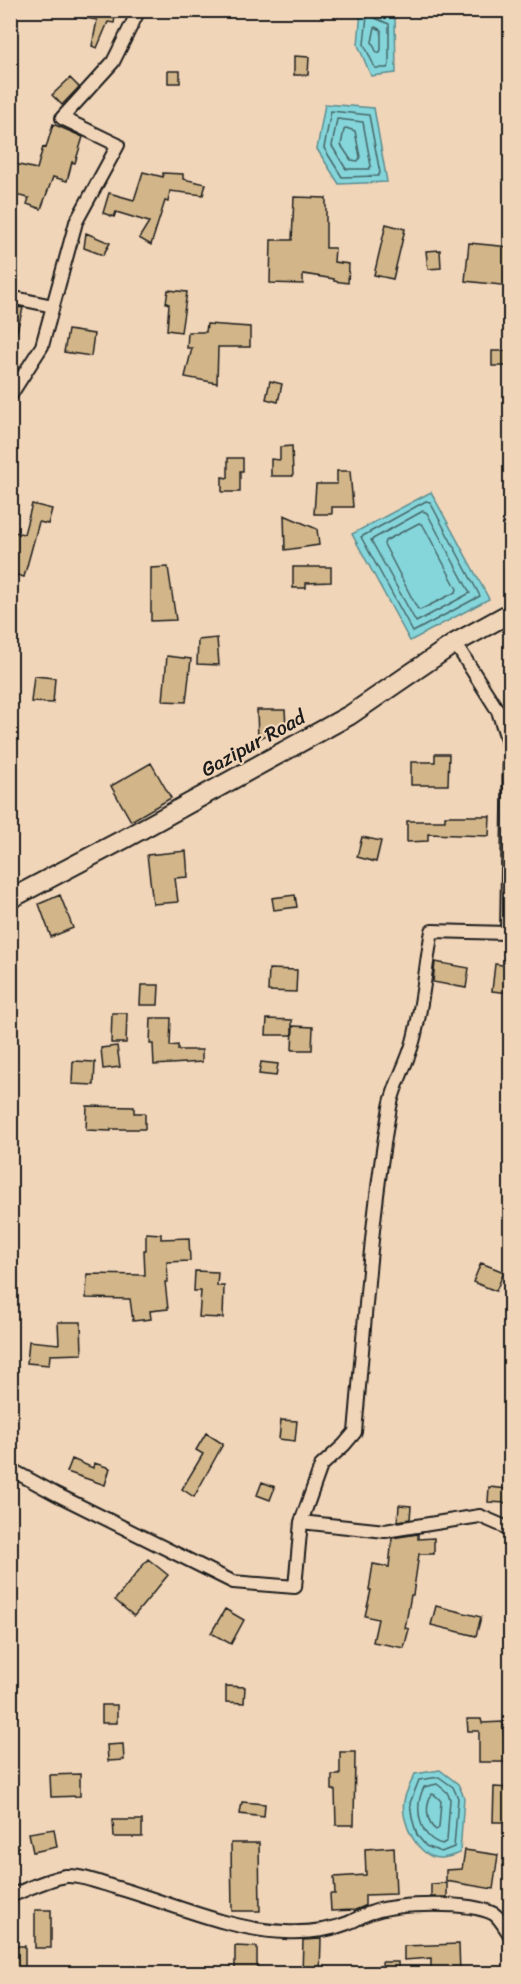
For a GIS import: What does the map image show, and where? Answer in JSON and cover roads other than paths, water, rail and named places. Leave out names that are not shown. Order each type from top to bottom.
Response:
[{"type":"street","points":[[10,396],[42,346],[76,222],[118,145],[62,118],[113,62],[138,10]]},
{"type":"street","points":[[10,297],[53,306]]},
{"type":"street","name":"Gazipur Road","points":[[10,899],[350,715],[455,643],[510,613]]},
{"type":"street","points":[[10,1469],[233,1582],[295,1587],[301,1522],[321,1466],[355,1432],[366,1295],[380,1168],[391,1103],[412,1045],[421,1008],[432,931],[509,934],[510,748],[498,711],[455,643]]},
{"type":"street","points":[[301,1522],[384,1531],[480,1516],[510,1529]]},
{"type":"street","points":[[10,1896],[40,1883],[67,1876],[80,1877],[250,1928],[283,1932],[313,1932],[347,1923],[374,1911],[403,1906],[448,1906],[471,1908],[495,1915],[510,1935]]},
{"type":"water","points":[[361,11],[395,18],[396,73],[371,76],[358,45]]},
{"type":"water","points":[[325,104],[374,108],[387,182],[339,184],[317,149]]},
{"type":"water","points":[[431,492],[489,599],[410,641],[352,534]]},
{"type":"water","points":[[440,1770],[458,1784],[464,1797],[460,1853],[441,1858],[433,1857],[418,1846],[408,1828],[403,1809],[406,1794],[415,1774]]}]
